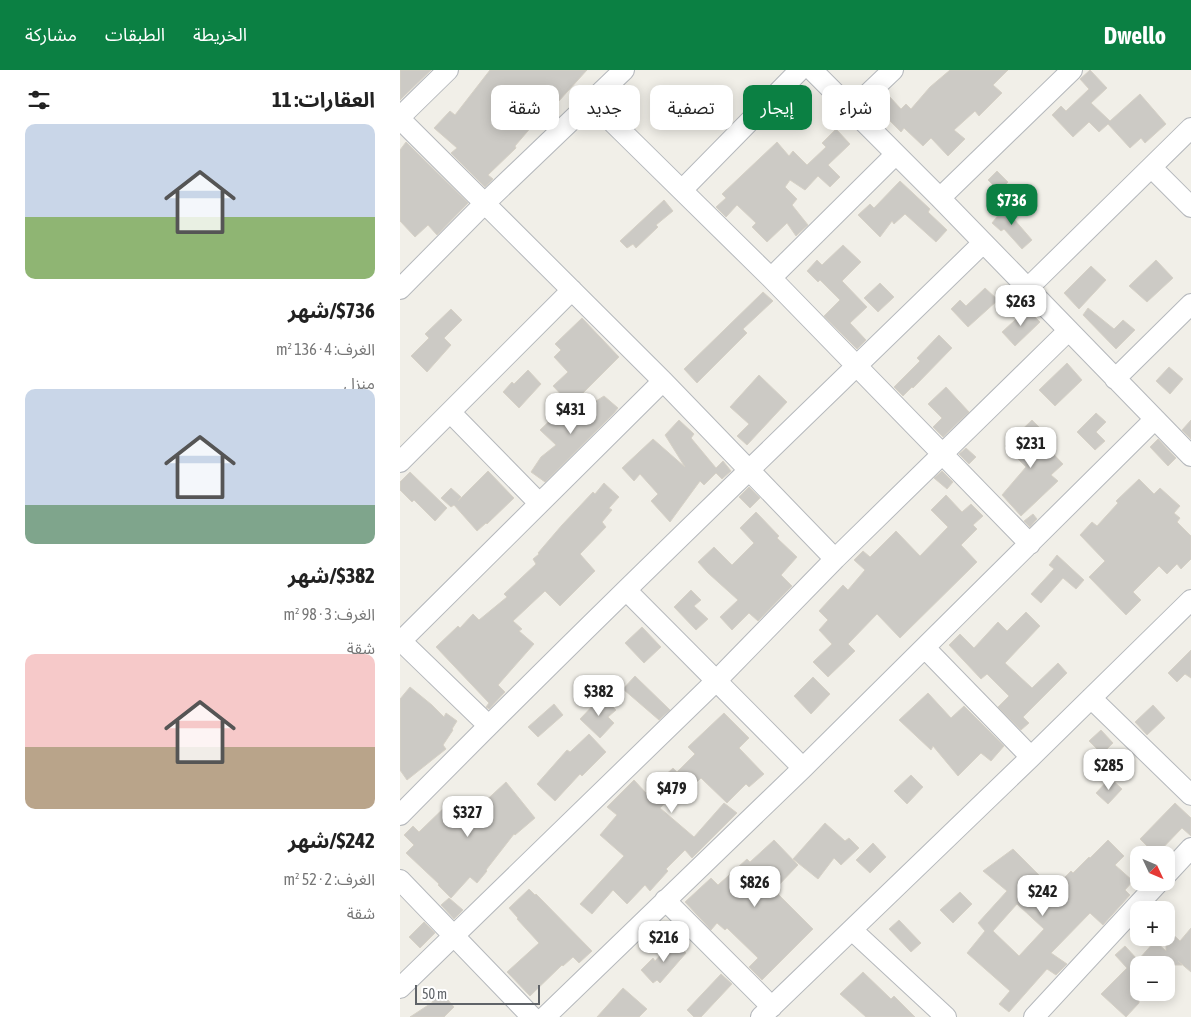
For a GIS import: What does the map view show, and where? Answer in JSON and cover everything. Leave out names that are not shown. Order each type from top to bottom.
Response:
[{"type":"street","points":[[448,70],[400,118],[663,381],[835,559]]},
{"type":"street","points":[[609,85],[624,70]]},
{"type":"street","points":[[682,190],[800,70]]},
{"type":"street","points":[[812,70],[827,85]]},
{"type":"street","points":[[877,85],[893,70]]},
{"type":"street","points":[[940,198],[1063,73]]},
{"type":"street","points":[[400,289],[485,203],[569,124]]},
{"type":"street","points":[[1027,289],[1191,128]]},
{"type":"street","points":[[621,130],[771,278],[1030,544]]},
{"type":"street","points":[[871,130],[1191,456]]},
{"type":"street","points":[[771,278],[896,154]]},
{"type":"street","points":[[1152,168],[1191,207]]},
{"type":"street","points":[[400,815],[488,725],[983,243]]},
{"type":"street","points":[[400,462],[572,290]]},
{"type":"street","points":[[1115,379],[1191,304]]},
{"type":"street","points":[[400,988],[717,680],[835,559],[1068,330]]},
{"type":"street","points":[[488,725],[400,641],[663,381]]},
{"type":"street","points":[[450,412],[539,503]]},
{"type":"street","points":[[545,1017],[803,768],[1154,419]]},
{"type":"street","points":[[626,590],[803,768]]},
{"type":"street","points":[[665,900],[766,1012],[1191,600]]},
{"type":"street","points":[[925,648],[1031,757]]},
{"type":"street","points":[[1090,698],[1191,795]]},
{"type":"street","points":[[1175,865],[1191,848]]},
{"type":"street","points":[[400,880],[532,1017]]},
{"type":"street","points":[[1034,1017],[1151,891]]},
{"type":"street","points":[[852,930],[946,1017]]},
{"type":"building","points":[[400,70],[431,70],[400,100]]},
{"type":"building","points":[[490,70],[587,70],[573,85],[569,85],[569,90],[559,101],[559,85],[491,85],[491,130],[529,130],[515,146],[516,148],[488,175],[493,179],[485,187],[451,153],[457,148],[434,128],[450,111],[455,115]]},
{"type":"building","points":[[950,70],[1008,70],[993,85],[1002,93],[979,116],[975,111],[954,130],[965,139],[948,156],[931,138],[923,146],[904,128],[901,132],[890,121],[890,97],[901,109],[906,104],[911,109],[930,87]]},
{"type":"building","points":[[1090,70],[1107,88],[1091,103],[1110,121],[1140,94],[1166,124],[1145,143],[1141,138],[1130,148],[1108,124],[1099,132],[1089,122],[1073,137],[1052,115],[1061,106],[1066,111],[1089,89],[1080,79]]},
{"type":"building","points":[[837,130],[850,144],[828,165],[840,177],[830,187],[818,176],[805,190],[790,180],[785,187],[797,199],[792,205],[808,225],[796,236],[787,223],[767,242],[752,227],[756,223],[737,205],[726,217],[716,207],[726,198],[722,194],[777,142],[789,156],[793,151],[807,165],[826,147],[822,143]]},
{"type":"building","points":[[406,142],[468,203],[437,235],[428,225],[415,237],[400,221],[400,150]]},
{"type":"building","points":[[997,171],[1008,182],[999,191],[988,180]]},
{"type":"building","points":[[900,181],[930,209],[928,212],[947,230],[936,242],[905,214],[894,224],[892,221],[880,237],[858,215],[870,204],[874,208]]},
{"type":"building","points":[[664,200],[673,211],[656,225],[658,227],[636,248],[633,244],[627,248],[620,241]]},
{"type":"building","points":[[1008,203],[1018,212],[1013,218],[1032,240],[1022,249],[1004,229],[1001,231],[992,223]]},
{"type":"building","points":[[843,245],[861,262],[842,281],[867,307],[850,323],[866,340],[857,349],[824,316],[840,300],[820,280],[818,282],[807,271],[817,260],[822,265]]},
{"type":"building","points":[[1156,260],[1173,278],[1147,302],[1129,286]]},
{"type":"building","points":[[1091,266],[1106,280],[1079,309],[1064,293]]},
{"type":"building","points":[[880,283],[894,297],[878,312],[864,298]]},
{"type":"building","points":[[985,288],[998,300],[968,327],[951,309],[960,300],[966,306]]},
{"type":"building","points":[[763,292],[773,301],[743,329],[747,333],[697,383],[684,369]]},
{"type":"building","points":[[1088,308],[1114,329],[1123,320],[1135,330],[1116,349],[1083,315]]},
{"type":"building","points":[[451,309],[462,320],[444,338],[451,345],[427,372],[411,356],[429,338],[425,334]]},
{"type":"building","points":[[1027,309],[1040,322],[1015,346],[1002,332]]},
{"type":"building","points":[[582,318],[619,357],[571,405],[553,386],[568,372],[554,357],[561,350],[555,344]]},
{"type":"building","points":[[939,335],[952,348],[903,396],[894,387],[920,361],[917,358]]},
{"type":"building","points":[[1067,363],[1082,380],[1055,406],[1039,390]]},
{"type":"building","points":[[1169,367],[1183,379],[1170,394],[1156,381]]},
{"type":"building","points":[[528,370],[541,384],[519,408],[503,392],[512,382],[514,384]]},
{"type":"building","points":[[759,375],[787,402],[747,445],[737,436],[749,424],[730,407]]},
{"type":"building","points":[[946,387],[969,412],[943,437],[933,427],[942,418],[928,404]]},
{"type":"building","points":[[604,396],[618,408],[614,413],[545,482],[531,472],[541,457],[556,445],[540,430],[558,413],[564,421]]},
{"type":"building","points":[[1096,413],[1106,422],[1096,432],[1105,441],[1095,450],[1077,432]]},
{"type":"building","points":[[679,420],[694,434],[691,438],[716,468],[723,461],[731,471],[722,479],[716,473],[704,485],[700,481],[670,522],[651,501],[658,494],[640,474],[634,481],[622,468],[653,439],[685,467],[665,435]]},
{"type":"building","points":[[1032,420],[1046,434],[1040,440],[1063,464],[1051,475],[1058,481],[1021,516],[1002,495],[1026,467],[1005,446]]},
{"type":"building","points":[[1191,420],[1191,439],[1182,430]]},
{"type":"building","points":[[1158,439],[1176,458],[1168,466],[1150,447]]},
{"type":"building","points":[[966,448],[976,457],[969,464],[959,454]]},
{"type":"building","points":[[488,471],[514,498],[477,531],[454,505],[451,507],[441,498],[451,488],[461,497],[458,501]]},
{"type":"building","points":[[942,471],[953,482],[947,489],[934,478]]},
{"type":"building","points":[[410,472],[447,508],[435,521],[414,500],[412,502],[400,490],[400,482]]},
{"type":"building","points":[[1139,479],[1154,494],[1160,488],[1180,506],[1174,513],[1180,518],[1177,522],[1191,536],[1191,559],[1181,569],[1177,564],[1167,574],[1159,566],[1133,592],[1141,600],[1126,615],[1089,577],[1105,561],[1080,535],[1092,522],[1097,526],[1118,503],[1116,501]]},
{"type":"building","points":[[604,483],[619,497],[609,508],[612,510],[602,522],[606,527],[580,554],[595,571],[560,606],[545,591],[513,621],[522,629],[519,631],[534,644],[498,685],[505,692],[489,709],[486,707],[489,703],[436,647],[458,626],[460,628],[473,614],[479,620],[507,597],[504,594],[536,564],[533,559],[538,553],[593,492],[595,494]]},
{"type":"building","points":[[749,487],[760,498],[750,508],[739,497]]},
{"type":"building","points":[[946,495],[962,512],[971,504],[983,516],[973,525],[977,529],[961,545],[977,562],[900,638],[877,614],[848,644],[855,651],[828,677],[813,662],[832,644],[819,630],[828,620],[819,611],[843,585],[848,590],[865,570],[854,560],[863,551],[870,557],[896,531],[920,556],[948,527],[931,510]]},
{"type":"building","points":[[756,512],[779,536],[777,538],[797,557],[781,575],[792,586],[758,621],[749,613],[732,630],[720,617],[738,600],[698,562],[714,547],[732,565],[754,543],[740,528]]},
{"type":"building","points":[[1033,514],[1037,519],[1030,527],[1024,521]]},
{"type":"building","points":[[1057,555],[1084,580],[1076,589],[1063,578],[1041,603],[1031,594],[1054,569],[1049,565]]},
{"type":"building","points":[[691,590],[701,600],[694,606],[708,619],[696,630],[674,607]]},
{"type":"building","points":[[1026,612],[1040,626],[1005,663],[1032,688],[1058,663],[1067,673],[1023,717],[1029,723],[1021,730],[998,707],[1009,696],[987,674],[981,679],[949,645],[960,634],[974,648],[998,622],[1007,631]]},
{"type":"building","points":[[642,627],[661,647],[644,663],[625,643]]},
{"type":"building","points":[[1191,650],[1191,678],[1185,674],[1177,682],[1168,673]]},
{"type":"building","points":[[635,676],[670,710],[659,720],[623,689]]},
{"type":"building","points":[[813,677],[830,694],[811,714],[794,696]]},
{"type":"building","points":[[410,687],[444,717],[446,713],[457,721],[443,745],[446,749],[407,780],[400,770],[400,699]]},
{"type":"building","points":[[928,693],[951,718],[964,706],[1004,746],[991,761],[981,753],[958,776],[933,746],[931,750],[899,720]]},
{"type":"building","points":[[602,696],[616,710],[608,717],[614,723],[600,738],[580,719]]},
{"type":"building","points":[[554,704],[563,715],[538,737],[528,727]]},
{"type":"building","points":[[1153,705],[1165,718],[1147,735],[1135,722]]},
{"type":"building","points":[[724,713],[749,738],[739,748],[764,774],[749,787],[746,784],[727,803],[701,778],[693,786],[688,781],[660,808],[694,837],[724,803],[737,813],[692,858],[685,850],[666,869],[668,871],[650,891],[645,885],[627,904],[613,890],[592,914],[580,904],[624,856],[600,835],[617,815],[607,807],[634,780],[646,793],[673,768],[677,772],[695,754],[688,747]]},
{"type":"building","points":[[1101,730],[1113,743],[1102,754],[1089,741]]},
{"type":"building","points":[[589,734],[606,752],[582,776],[580,774],[555,801],[537,784],[567,750],[570,752]]},
{"type":"building","points":[[911,775],[923,787],[907,804],[894,791]]},
{"type":"building","points":[[1110,778],[1122,789],[1108,804],[1096,793]]},
{"type":"building","points":[[506,782],[535,818],[514,834],[477,883],[470,877],[451,898],[406,853],[414,845],[404,835],[413,826],[419,832],[449,803],[455,809],[468,796],[479,807]]},
{"type":"building","points":[[1175,803],[1191,818],[1191,836],[1182,828],[1165,846],[1147,846],[1140,839]]},
{"type":"building","points":[[825,823],[845,841],[849,838],[859,848],[841,865],[834,858],[818,879],[793,859]]},
{"type":"building","points":[[774,840],[798,865],[774,890],[813,929],[762,980],[749,967],[758,958],[727,928],[725,930],[717,923],[711,930],[685,902],[711,878],[718,885],[747,859],[750,862]]},
{"type":"building","points":[[1108,840],[1124,856],[1115,865],[1130,878],[1130,884],[1125,890],[1130,895],[1103,925],[1090,913],[1051,953],[1067,964],[1056,975],[1047,969],[1009,1012],[999,1004],[1010,991],[967,953],[985,931],[978,923],[1007,891],[983,871],[1013,849],[1053,889]],"holes":[[[1017,904],[1044,929],[1019,956],[993,931]]]},
{"type":"building","points":[[873,843],[886,857],[870,873],[856,860]]},
{"type":"building","points":[[529,889],[592,951],[579,963],[573,957],[530,996],[507,972],[539,943],[509,908]]},
{"type":"building","points":[[960,892],[972,904],[953,923],[940,910]]},
{"type":"building","points":[[449,898],[463,910],[454,919],[441,905]]},
{"type":"building","points":[[899,920],[921,943],[911,952],[889,929]]},
{"type":"building","points":[[424,922],[435,933],[420,948],[409,937]]},
{"type":"building","points":[[1191,928],[1191,972],[1178,961],[1182,965],[1175,965],[1175,956],[1142,956],[1151,946],[1160,946],[1166,951],[1166,946],[1175,946],[1175,936],[1180,941]]},
{"type":"building","points":[[673,941],[686,953],[660,983],[657,980],[653,983],[641,970],[653,958],[655,961]]},
{"type":"building","points":[[1125,946],[1134,956],[1130,956],[1130,1001],[1139,1001],[1126,1017],[1101,994],[1127,968],[1115,955]]},
{"type":"building","points":[[863,972],[891,999],[894,996],[915,1017],[866,1017],[840,994]]},
{"type":"building","points":[[721,974],[732,984],[701,1017],[694,1017],[687,1010]]},
{"type":"building","points":[[623,988],[647,1009],[639,1017],[597,1017]]},
{"type":"building","points":[[440,991],[454,1007],[444,1017],[410,1017],[433,1002],[431,999]]}]
